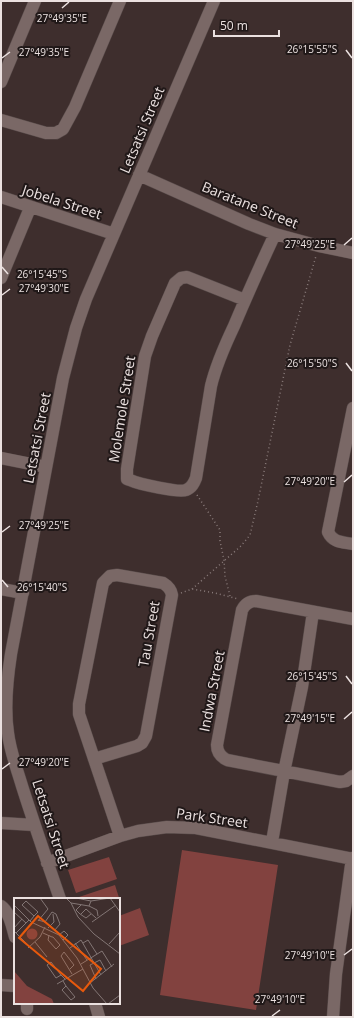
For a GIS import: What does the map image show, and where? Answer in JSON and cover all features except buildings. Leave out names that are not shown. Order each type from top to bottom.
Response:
[{"type":"street","points":[[1,82],[35,1]]},
{"type":"street","points":[[1,120],[46,134],[53,134],[63,129],[75,107],[120,1]]},
{"type":"street","name":"Letsatsi Street","points":[[60,898],[6,749],[8,734],[5,670],[23,593],[63,378],[86,299],[214,1]]},
{"type":"street","name":"Baratane Street","points":[[139,175],[275,234],[319,246],[353,253]]},
{"type":"street","name":"Jobela Street","points":[[1,197],[30,208],[114,234]]},
{"type":"street","points":[[1,278],[30,208]]},
{"type":"street","points":[[191,487],[196,478],[211,386],[215,372],[275,234]]},
{"type":"street","name":"Molemole Street","points":[[191,487],[187,490],[177,491],[127,479],[127,469],[147,350],[173,287],[176,281],[181,278],[189,278],[245,300]]},
{"type":"street","points":[[353,408],[328,532],[334,540],[353,544]]},
{"type":"street","points":[[1,458],[46,467]]},
{"type":"street","name":"Tau Street","points":[[94,759],[137,746],[145,740],[148,731],[172,595],[170,589],[163,583],[121,575],[113,575],[103,583],[79,704],[80,718],[120,836]]},
{"type":"street","points":[[1,589],[23,593]]},
{"type":"street","points":[[245,605],[256,601],[353,619]]},
{"type":"street","name":"Indwa Street","points":[[245,605],[242,610],[217,746],[219,754],[227,760],[343,782],[349,780],[353,776]]},
{"type":"street","points":[[272,842],[284,772],[302,687],[314,612]]},
{"type":"street","points":[[1,823],[34,825]]},
{"type":"street","name":"Park Street","points":[[48,863],[120,836],[138,831],[156,828],[187,827],[272,842],[352,859]]},
{"type":"street","points":[[333,1017],[336,974],[352,859]]},
{"type":"street","points":[[1,906],[7,913],[14,934]]},
{"type":"street","points":[[1,985],[14,986]]},
{"type":"street","points":[[95,1004],[99,1017]]},
{"type":"path","points":[[172,595],[192,589],[241,546],[250,535],[290,345],[319,246]]},
{"type":"path","points":[[191,487],[220,530],[225,576],[230,596]]},
{"type":"path","points":[[192,589],[230,596],[241,600],[245,605]]},
{"type":"shaded area","points":[[182,850],[278,865],[256,1010],[160,995]]},
{"type":"shaded area","points":[[109,857],[117,879],[76,893],[68,870]]},
{"type":"shaded area","points":[[115,885],[119,898],[79,898]]},
{"type":"shaded area","points":[[140,908],[149,935],[120,946],[120,916]]}]
